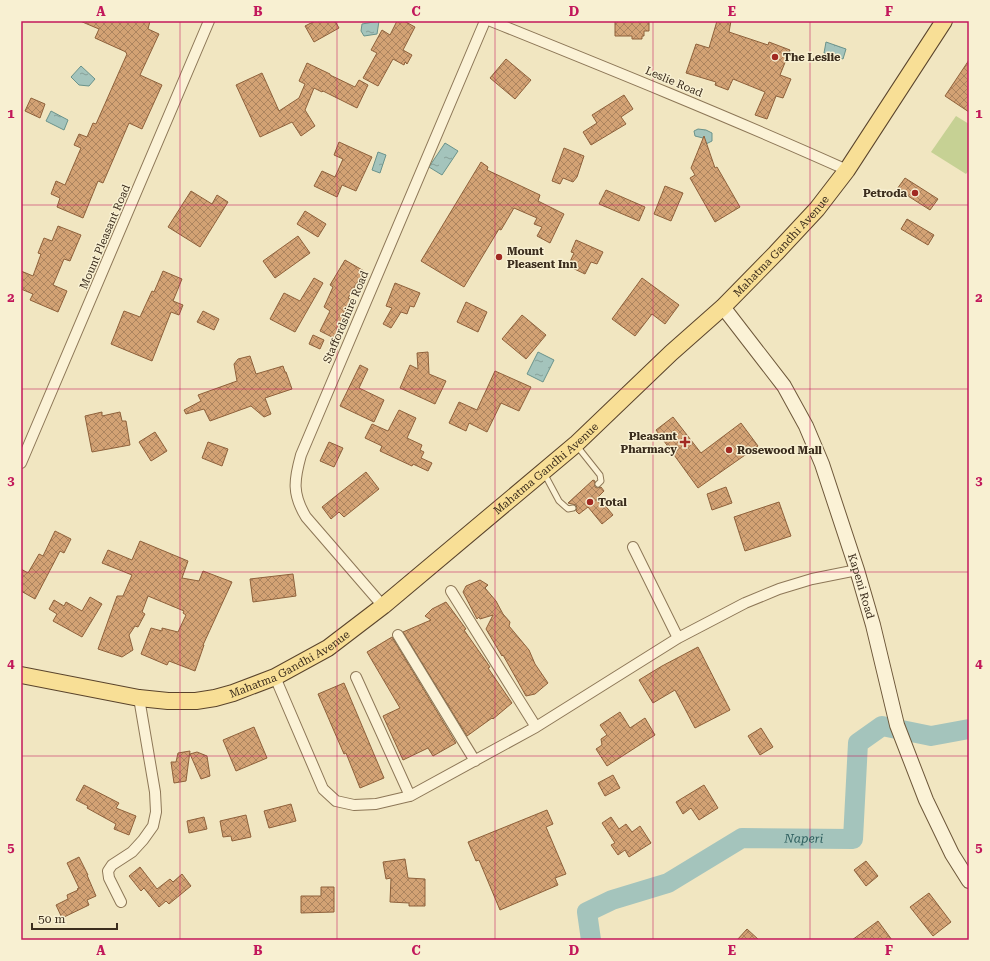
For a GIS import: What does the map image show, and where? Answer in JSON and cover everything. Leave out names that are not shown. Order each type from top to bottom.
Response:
[{"type":"main road","name":"Mahatma Gandhi Avenue","points":[[21,675],[139,698],[168,701],[196,701],[233,693],[275,677],[328,648],[383,606],[576,444],[671,353],[723,307],[817,209],[847,170],[944,21]]},
{"type":"main road","name":"Kapeni Road","points":[[723,307],[784,386],[806,426],[822,464],[857,570],[873,625],[897,725],[926,800],[952,854],[969,881]]},
{"type":"street","name":"Mount Pleasant Road","points":[[21,463],[209,21]]},
{"type":"street","name":"Staffordshire Road","points":[[383,606],[306,517],[298,504],[296,474],[308,440],[485,21]]},
{"type":"street","name":"Leslie Road","points":[[490,21],[650,85],[769,135],[847,170]]},
{"type":"street","points":[[632,547],[678,638]]},
{"type":"street","points":[[275,677],[323,789],[336,801],[354,805],[376,804],[410,796],[475,761],[536,727],[678,638],[745,602],[812,579],[857,570]]},
{"type":"street","points":[[451,591],[536,727]]},
{"type":"street","points":[[398,635],[475,761]]},
{"type":"street","points":[[356,677],[410,796]]},
{"type":"street","points":[[121,902],[109,878],[108,871],[112,865],[132,852],[143,840],[153,826],[156,812],[155,792],[139,698]]},
{"type":"lane","points":[[576,444],[600,475],[601,481],[598,484]]},
{"type":"lane","points":[[543,472],[559,501],[568,509],[573,508]]},
{"type":"green space","points":[[956,116],[969,124],[969,170],[966,174],[931,152]]},
{"type":"water","points":[[379,21],[377,34],[364,36],[361,31],[362,24]]},
{"type":"water","points":[[826,42],[846,49],[843,59],[824,53]]},
{"type":"water","points":[[81,66],[95,79],[89,86],[79,85],[71,77]]},
{"type":"water","points":[[51,111],[68,120],[64,130],[46,121]]},
{"type":"water","points":[[698,129],[706,130],[712,133],[712,141],[706,144],[703,138],[695,136],[694,131]]},
{"type":"water","points":[[445,143],[458,151],[442,175],[429,167]]},
{"type":"water","points":[[378,152],[386,155],[380,173],[372,170]]},
{"type":"water","points":[[538,352],[554,360],[543,382],[527,374]]},
{"type":"building","points":[[80,21],[150,21],[148,29],[159,34],[140,75],[162,85],[142,129],[129,123],[103,183],[98,181],[83,218],[57,207],[60,198],[51,194],[56,181],[65,185],[81,148],[74,145],[79,134],[87,137],[93,123],[96,124],[127,54],[126,52],[95,38],[99,29]]},
{"type":"building","points":[[315,21],[335,21],[339,28],[314,42],[305,26]]},
{"type":"building","points":[[397,21],[404,21],[415,27],[403,50],[412,55],[407,64],[405,62],[404,65],[393,59],[378,86],[363,78],[377,53],[371,50],[382,30],[390,35]]},
{"type":"building","points":[[615,21],[649,21],[649,31],[644,31],[644,36],[642,36],[642,39],[632,39],[632,36],[615,36]]},
{"type":"building","points":[[717,21],[731,21],[729,32],[768,45],[769,42],[790,50],[780,75],[791,79],[783,98],[776,96],[767,119],[755,115],[765,92],[733,79],[728,90],[715,85],[716,82],[686,73],[696,44],[709,48]]},
{"type":"building","points":[[506,59],[531,80],[515,99],[490,78]]},
{"type":"building","points":[[969,60],[969,112],[945,96]]},
{"type":"building","points":[[307,63],[355,87],[359,80],[368,85],[357,108],[314,88],[305,110],[315,126],[301,136],[292,122],[260,137],[236,85],[262,73],[279,111],[299,98],[305,84],[299,81]]},
{"type":"building","points":[[624,95],[633,109],[621,117],[626,124],[591,145],[583,132],[597,123],[592,115]]},
{"type":"building","points":[[31,98],[45,104],[40,118],[25,111]]},
{"type":"building","points":[[704,136],[715,168],[717,167],[740,207],[715,222],[690,178],[695,175],[691,168]]},
{"type":"building","points":[[339,142],[372,157],[356,191],[342,185],[337,197],[314,186],[322,171],[335,177],[343,159],[334,155]]},
{"type":"building","points":[[564,148],[584,156],[577,177],[573,182],[563,178],[560,184],[552,181]]},
{"type":"building","points":[[481,162],[488,167],[487,170],[540,195],[538,201],[564,214],[550,243],[537,236],[542,227],[534,224],[537,218],[514,208],[501,230],[499,229],[464,287],[421,261]]},
{"type":"building","points":[[905,178],[938,199],[930,210],[897,189]]},
{"type":"building","points":[[665,186],[683,193],[671,221],[654,214]]},
{"type":"building","points":[[606,190],[645,207],[639,221],[599,204]]},
{"type":"building","points":[[191,191],[212,204],[217,195],[228,202],[200,247],[168,227]]},
{"type":"building","points":[[305,211],[326,224],[318,237],[297,224]]},
{"type":"building","points":[[907,219],[934,235],[928,245],[901,229]]},
{"type":"building","points":[[58,226],[81,235],[70,261],[64,259],[53,285],[67,291],[58,312],[30,300],[33,294],[21,289],[21,271],[33,276],[41,254],[38,253],[44,238],[52,241]]},
{"type":"building","points":[[298,236],[310,253],[275,278],[263,261]]},
{"type":"building","points":[[576,240],[603,252],[597,264],[591,262],[585,274],[568,266],[574,253],[571,252]]},
{"type":"building","points":[[345,260],[364,271],[348,298],[353,300],[342,319],[347,322],[338,340],[320,331],[330,311],[324,307],[333,287],[330,285]]},
{"type":"building","points":[[163,271],[182,279],[173,301],[183,305],[179,315],[171,312],[152,361],[111,344],[124,311],[140,317],[152,291],[154,292]]},
{"type":"building","points":[[314,278],[323,283],[295,332],[270,319],[284,293],[300,301]]},
{"type":"building","points":[[642,278],[679,305],[665,324],[652,314],[635,336],[612,319]]},
{"type":"building","points":[[395,283],[420,293],[414,307],[410,306],[407,314],[401,312],[391,328],[383,324],[392,308],[386,306]]},
{"type":"building","points":[[466,302],[487,312],[478,332],[457,322]]},
{"type":"building","points":[[203,311],[219,319],[214,330],[197,322]]},
{"type":"building","points":[[522,315],[546,335],[526,359],[502,339]]},
{"type":"building","points":[[313,335],[324,340],[320,349],[309,344]]},
{"type":"building","points":[[428,352],[429,374],[446,381],[435,404],[400,388],[410,365],[418,369],[417,353]]},
{"type":"building","points":[[250,356],[256,374],[283,366],[286,372],[292,389],[265,398],[271,414],[264,417],[251,406],[210,421],[204,409],[186,414],[184,410],[201,401],[198,395],[237,381],[234,364],[238,359]]},
{"type":"building","points":[[360,365],[368,369],[359,388],[384,400],[374,422],[340,406]]},
{"type":"building","points":[[495,371],[531,387],[519,411],[501,403],[487,432],[469,423],[466,431],[449,423],[459,402],[477,410]]},
{"type":"building","points":[[399,410],[416,418],[407,438],[422,445],[420,450],[424,452],[421,458],[432,463],[428,471],[413,464],[412,466],[380,451],[382,446],[365,438],[372,424],[388,431]]},
{"type":"building","points":[[102,412],[102,416],[120,412],[122,421],[126,421],[130,445],[92,452],[85,416]]},
{"type":"building","name":"Rosewood Mall","points":[[673,417],[701,453],[741,423],[758,446],[698,488],[656,430]]},
{"type":"building","points":[[155,432],[167,451],[151,461],[139,442]]},
{"type":"building","points":[[208,442],[228,449],[222,466],[202,458]]},
{"type":"building","points":[[329,442],[343,448],[334,467],[320,461]]},
{"type":"building","points":[[366,472],[379,489],[344,517],[339,512],[331,519],[322,507]]},
{"type":"building","points":[[593,480],[595,481],[595,487],[601,487],[604,491],[598,497],[613,515],[602,524],[588,507],[579,514],[576,511],[576,505],[568,503]]},
{"type":"building","points":[[726,487],[732,503],[712,510],[707,494]]},
{"type":"building","points":[[779,502],[791,536],[745,551],[734,517]]},
{"type":"building","points":[[55,531],[71,539],[64,553],[60,551],[35,599],[21,591],[21,569],[28,573],[39,554],[43,556]]},
{"type":"building","points":[[140,541],[188,561],[182,578],[199,581],[203,571],[232,582],[203,645],[195,671],[169,661],[167,665],[141,654],[151,628],[162,631],[162,628],[178,632],[186,615],[183,613],[184,611],[148,596],[142,612],[145,614],[138,627],[135,626],[129,635],[133,650],[122,657],[98,649],[117,596],[123,596],[132,575],[102,563],[108,550],[132,560]]},
{"type":"building","points":[[293,574],[296,596],[253,602],[250,579]]},
{"type":"building","points":[[480,580],[488,585],[485,588],[510,622],[509,626],[529,650],[535,664],[548,683],[535,694],[526,696],[503,655],[502,656],[486,629],[493,615],[480,619],[479,617],[477,619],[463,592],[466,586]]},
{"type":"building","points":[[90,597],[102,604],[82,637],[53,621],[57,614],[49,609],[54,600],[64,606],[66,602],[82,611]]},
{"type":"building","points":[[446,602],[466,629],[464,630],[490,667],[488,668],[512,703],[493,719],[492,718],[467,736],[403,632],[431,620],[425,616],[432,609]]},
{"type":"building","points":[[392,637],[456,743],[433,756],[428,748],[403,760],[383,716],[400,708],[367,652]]},
{"type":"building","points":[[698,647],[730,710],[695,728],[675,690],[653,703],[639,680]]},
{"type":"building","points":[[344,683],[384,778],[360,788],[346,753],[344,754],[318,694]]},
{"type":"building","points":[[620,712],[630,728],[645,718],[655,735],[607,766],[596,749],[602,745],[601,739],[607,735],[600,725]]},
{"type":"building","points":[[254,727],[267,758],[236,771],[223,740]]},
{"type":"building","points":[[761,728],[773,747],[760,755],[748,736]]},
{"type":"building","points":[[190,751],[186,781],[174,783],[171,762],[176,762],[178,753]]},
{"type":"building","points":[[197,752],[207,756],[210,776],[201,779],[190,754]]},
{"type":"building","points":[[613,775],[620,788],[605,796],[598,783]]},
{"type":"building","points":[[84,785],[119,803],[116,808],[136,816],[129,835],[114,829],[116,824],[87,808],[88,806],[76,800]]},
{"type":"building","points":[[704,785],[718,808],[699,820],[691,808],[683,814],[676,802]]},
{"type":"building","points":[[291,804],[296,821],[269,828],[264,811]]},
{"type":"building","points":[[547,810],[553,824],[546,827],[566,874],[555,878],[558,885],[500,910],[479,860],[476,861],[468,842]]},
{"type":"building","points":[[246,815],[251,837],[232,841],[231,836],[223,837],[220,821]]},
{"type":"building","points":[[204,817],[207,829],[189,833],[187,821]]},
{"type":"building","points":[[611,817],[619,829],[626,824],[632,832],[640,826],[651,843],[629,857],[625,850],[618,855],[611,845],[615,843],[602,823]]},
{"type":"building","points":[[79,857],[96,896],[87,900],[89,905],[62,918],[56,905],[68,899],[67,895],[78,890],[77,889],[79,888],[67,863]]},
{"type":"building","points":[[405,859],[408,878],[425,879],[425,906],[409,906],[409,903],[390,902],[391,878],[386,879],[383,862]]},
{"type":"building","points":[[866,861],[878,876],[866,886],[854,870]]},
{"type":"building","points":[[140,867],[157,889],[170,879],[173,882],[182,874],[191,886],[169,904],[166,901],[159,907],[144,888],[141,891],[129,876]]},
{"type":"building","points":[[321,887],[334,887],[334,912],[301,913],[301,896],[321,896]]},
{"type":"building","points":[[929,893],[951,922],[933,936],[910,907]]},
{"type":"building","points":[[878,921],[892,940],[852,940]]},
{"type":"building","points":[[747,929],[759,940],[737,940]]},
{"type":"waterway","name":"Naperi","points":[[591,940],[587,912],[612,900],[668,883],[742,838],[853,839],[858,743],[882,726],[931,736],[969,729]]},
{"type":"place","name":"The Leslie","points":[[775,57]]},
{"type":"place","name":"Petroda","points":[[915,193]]},
{"type":"place","name":"Mount Pleasent Inn","points":[[499,257]]},
{"type":"place","name":"Pleasant Pharmacy","points":[[685,442]]},
{"type":"place","name":"Rosewood Mall","points":[[729,450]]},
{"type":"place","name":"Total","points":[[590,502]]}]
